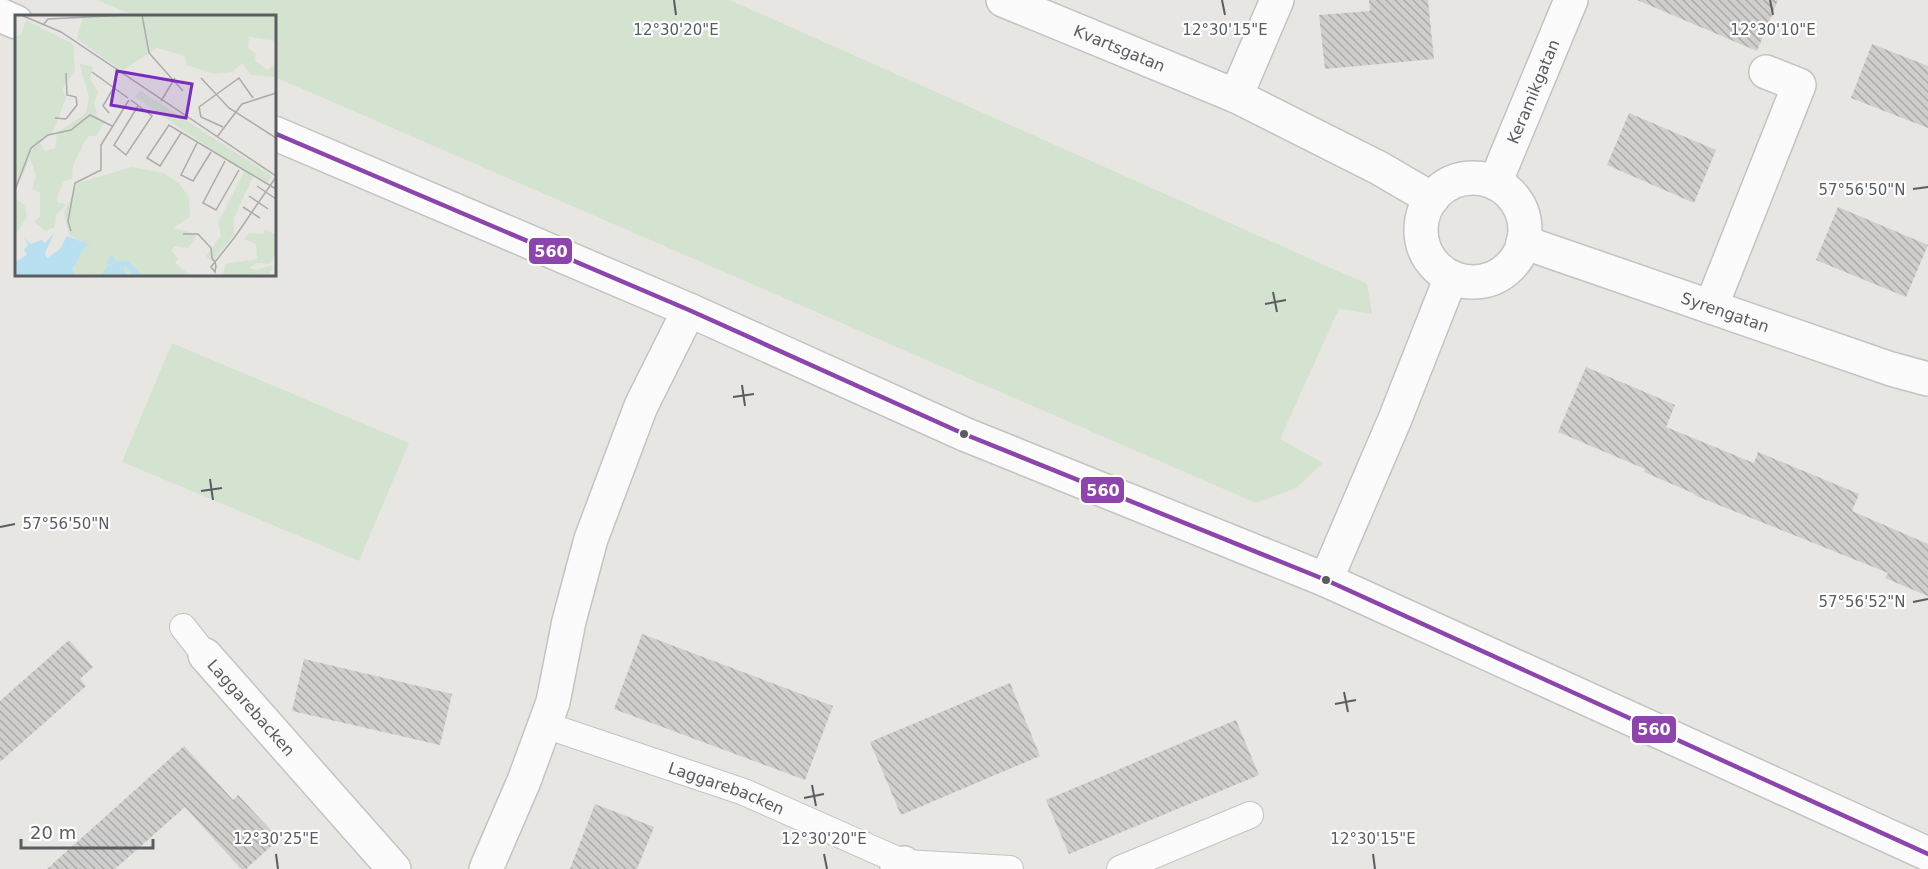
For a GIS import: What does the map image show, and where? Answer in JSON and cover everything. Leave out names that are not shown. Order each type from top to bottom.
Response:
[{"type":"street","name":"Kvartsgatan","points":[[1003,0],[1236,96],[1379,168],[1432,199]]},
{"type":"street","points":[[1236,96],[1277,0]]},
{"type":"street","name":"Keramikgatan","points":[[1495,183],[1571,0]]},
{"type":"street","points":[[0,15],[15,22]]},
{"type":"street","points":[[1711,307],[1799,85],[1766,72]]},
{"type":"street","points":[[276,134],[689,310],[964,434],[1326,580],[1928,854]]},
{"type":"street","points":[[1464,178],[1482,178],[1495,183],[1510,193],[1519,205],[1524,219],[1525,234],[1522,249],[1513,264],[1500,274],[1484,280],[1467,281],[1451,277],[1433,262],[1422,241],[1425,210],[1432,199],[1448,184],[1464,178]]},
{"type":"street","name":"Syrengatan","points":[[1524,242],[1892,369],[1928,379]]},
{"type":"street","points":[[1326,580],[1395,420],[1451,277]]},
{"type":"street","points":[[486,869],[524,781],[554,702],[569,621],[591,539],[641,406],[689,310]]},
{"type":"street","name":"Laggarebacken","points":[[205,655],[394,869]]},
{"type":"lane","points":[[183,627],[205,655]]},
{"type":"lane","name":"Laggarebacken","points":[[545,725],[744,792],[900,866],[1010,869]]},
{"type":"lane","points":[[1120,869],[1250,815]]},
{"type":"green space","points":[[97,0],[730,0],[1367,284],[1372,314],[1339,309],[1280,439],[1323,463],[1296,488],[1256,503],[276,77],[276,15],[133,15]]},
{"type":"green space","points":[[172,343],[409,443],[359,561],[122,462]]},
{"type":"building","points":[[1369,0],[1428,0],[1434,59],[1325,69],[1319,15],[1370,11]]},
{"type":"building","points":[[1637,0],[1778,0],[1757,51]]},
{"type":"building","points":[[1872,44],[1928,66],[1928,128],[1851,98]]},
{"type":"building","points":[[1629,113],[1716,150],[1694,203],[1607,165]]},
{"type":"building","points":[[1838,207],[1928,245],[1906,297],[1816,260]]},
{"type":"building","points":[[1586,367],[1675,405],[1666,427],[1754,463],[1758,452],[1859,494],[1852,511],[1928,544],[1928,596],[1885,578],[1888,573],[1694,495],[1644,472],[1645,469],[1558,432]]},
{"type":"building","points":[[642,634],[833,706],[805,780],[614,709]]},
{"type":"building","points":[[69,640],[93,667],[80,679],[86,686],[0,762],[0,701]]},
{"type":"building","points":[[304,659],[452,694],[440,745],[292,711]]},
{"type":"building","points":[[1010,683],[1040,756],[901,815],[870,742]]},
{"type":"building","points":[[1236,720],[1259,775],[1069,854],[1046,800]]},
{"type":"building","points":[[184,746],[233,800],[238,795],[279,839],[246,869],[241,869],[185,807],[115,869],[47,869]]},
{"type":"building","points":[[595,804],[654,827],[637,869],[570,869]]},
{"type":"transit line","name":"560","points":[[276,134],[689,310],[964,434],[1326,580],[1928,854]]}]
